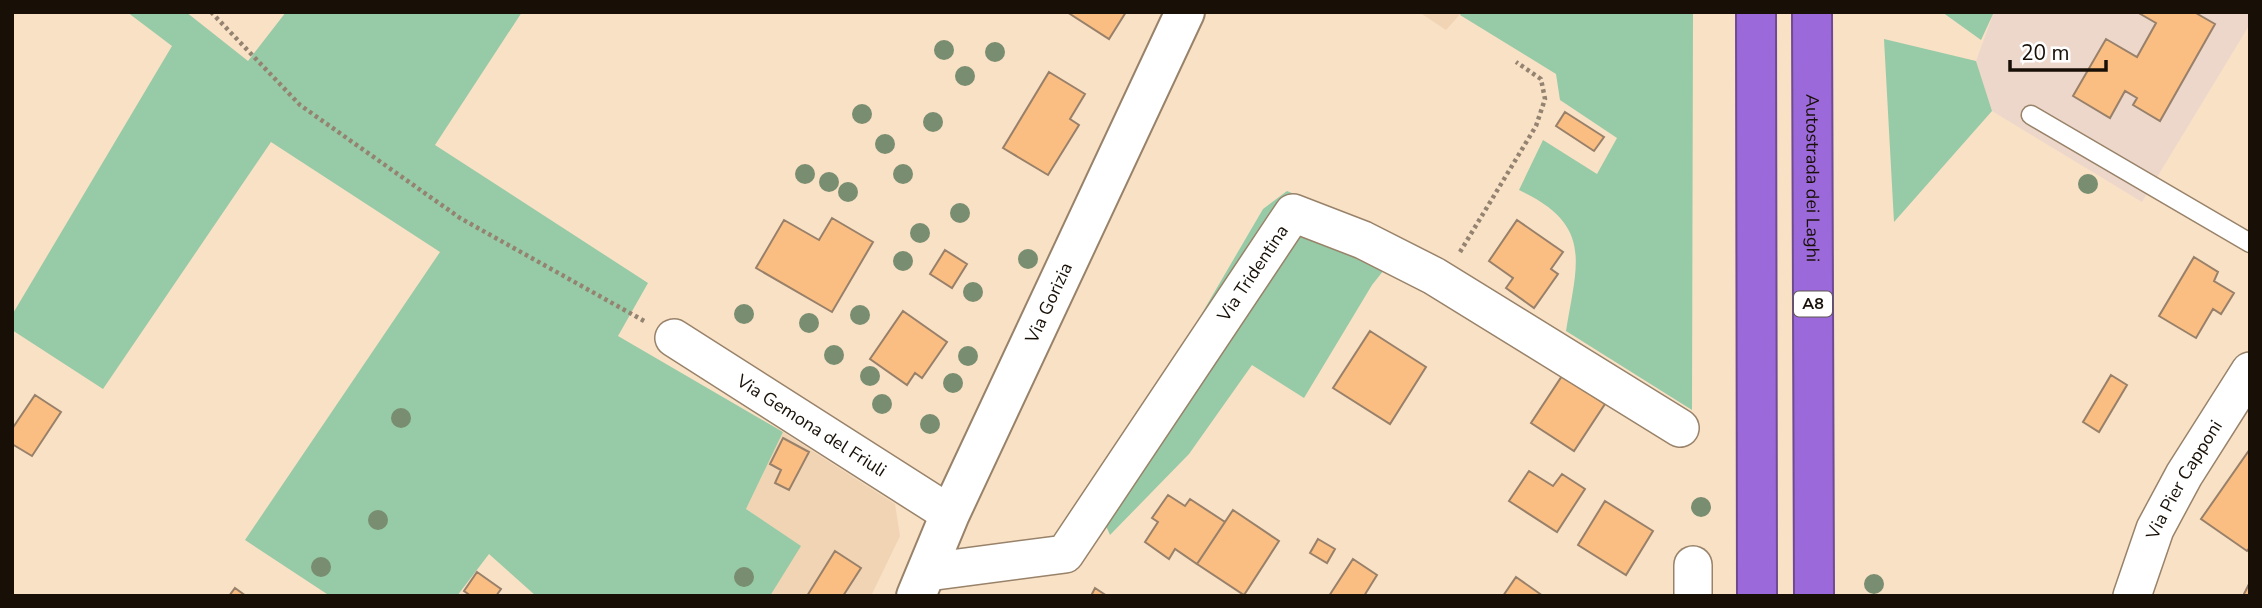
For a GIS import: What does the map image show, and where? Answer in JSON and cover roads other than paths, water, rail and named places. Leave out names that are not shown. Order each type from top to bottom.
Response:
[{"type":"highway","points":[[1756,12],[1757,596]]},
{"type":"highway","name":"Autostrada dei Laghi","points":[[1812,12],[1814,596]]},
{"type":"street","name":"Via Gorizia","points":[[922,584],[950,514],[1185,12]]},
{"type":"street","name":"Via Tridentina","points":[[922,584],[1065,554],[1293,213],[1363,240],[1434,276],[1680,428]]},
{"type":"street","name":"Via Gemona del Friuli","points":[[674,338],[950,514]]},
{"type":"street","name":"Via Pier Capponi","points":[[2132,596],[2154,529],[2184,475],[2250,371]]},
{"type":"lane","points":[[2031,115],[2250,243]]}]
